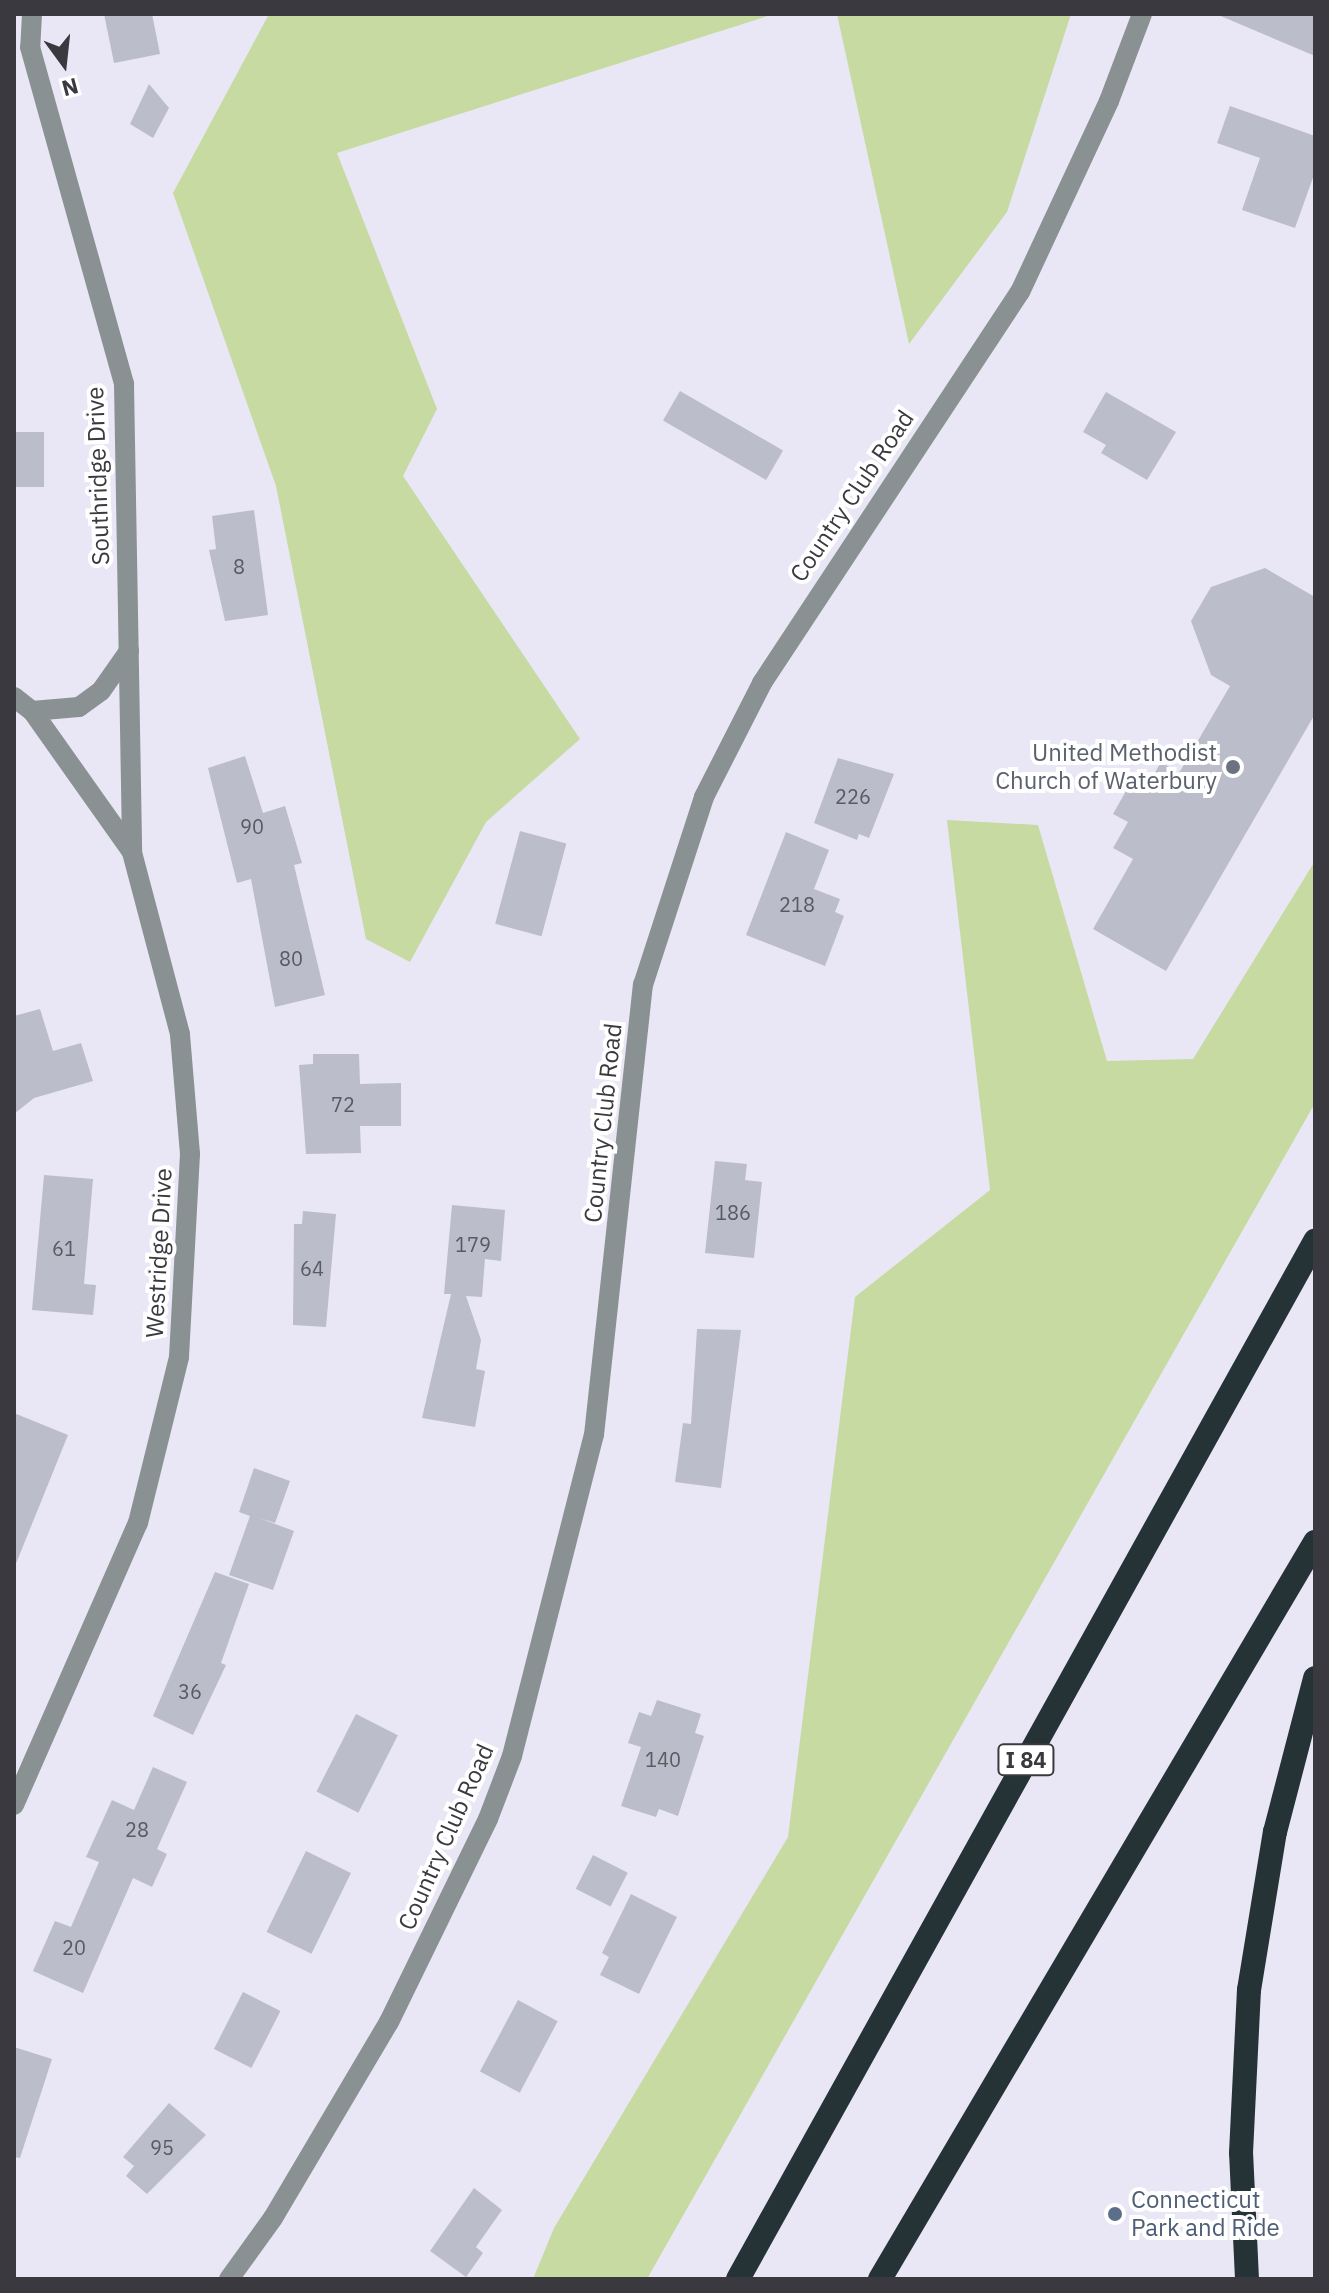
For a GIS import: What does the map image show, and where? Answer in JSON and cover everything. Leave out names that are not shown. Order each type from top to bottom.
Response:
[{"type":"highway","name":"I 84","points":[[738,2279],[1315,1241]]},
{"type":"highway","points":[[880,2279],[1315,1542]]},
{"type":"highway","points":[[1247,2279],[1241,2153],[1249,1990],[1275,1832],[1315,1678]]},
{"type":"street","name":"Southridge Drive","points":[[32,14],[30,47],[124,384],[132,852]]},
{"type":"street","name":"Country Club Road","points":[[229,2279],[273,2218],[389,2022],[488,1819],[512,1756],[594,1435],[643,985],[704,797],[762,683],[1020,292],[1109,101],[1142,14]]},
{"type":"street","points":[[32,711],[79,707],[101,691],[129,651]]},
{"type":"street","name":"Westridge Drive","points":[[14,697],[32,711],[132,852],[180,1034],[190,1154],[179,1357],[138,1523],[14,1805]]},
{"type":"green space","points":[[269,14],[774,14],[337,153],[437,409],[403,476],[580,739],[486,822],[410,962],[366,939],[276,486],[173,193]]},
{"type":"green space","points":[[837,14],[1071,14],[1007,212],[909,344]]},
{"type":"green space","points":[[947,820],[1038,825],[1107,1061],[1193,1059],[1315,861],[1315,1103],[647,2279],[533,2279],[554,2228],[788,1837],[855,1297],[990,1190]]},
{"type":"building","points":[[104,14],[152,14],[160,54],[114,63]]},
{"type":"building","points":[[1216,14],[1315,14],[1315,56]]},
{"type":"building","points":[[149,84],[169,108],[153,138],[130,124]]},
{"type":"building","points":[[1230,106],[1315,136],[1315,172],[1295,228],[1242,210],[1260,158],[1217,143]]},
{"type":"building","points":[[680,391],[783,450],[766,480],[663,420]]},
{"type":"building","points":[[1106,392],[1176,432],[1147,480],[1101,453],[1106,445],[1083,432]]},
{"type":"building","points":[[14,432],[44,432],[44,487],[14,487]]},
{"type":"building","points":[[254,510],[268,615],[225,621],[209,550],[216,549],[212,516]]},
{"type":"building","name":"United Methodist Church of Waterbury","points":[[1265,568],[1315,597],[1315,714],[1166,971],[1093,929],[1133,859],[1113,848],[1128,822],[1113,814],[1131,782],[1145,790],[1161,762],[1179,773],[1230,686],[1211,675],[1191,621],[1211,587]]},
{"type":"building","points":[[245,756],[263,813],[285,806],[302,863],[294,865],[325,995],[275,1007],[251,879],[237,883],[208,768]]},
{"type":"building","points":[[838,758],[894,774],[869,838],[859,834],[857,840],[814,823]]},
{"type":"building","points":[[520,831],[566,843],[542,936],[495,924]]},
{"type":"building","points":[[786,832],[829,850],[814,889],[840,899],[835,912],[844,916],[825,966],[746,935]]},
{"type":"building","points":[[40,1009],[53,1051],[81,1043],[93,1081],[34,1098],[14,1114],[14,1016]]},
{"type":"building","points":[[313,1054],[359,1054],[360,1084],[401,1083],[401,1126],[360,1126],[361,1153],[306,1154],[299,1065],[313,1064]]},
{"type":"building","points":[[715,1161],[747,1164],[745,1180],[762,1182],[754,1258],[705,1253]]},
{"type":"building","points":[[44,1175],[93,1179],[84,1284],[96,1285],[93,1315],[32,1310]]},
{"type":"building","points":[[452,1205],[505,1210],[501,1261],[485,1259],[482,1297],[466,1296],[481,1340],[476,1369],[485,1371],[475,1427],[422,1418],[451,1294],[444,1294]]},
{"type":"building","points":[[303,1211],[336,1214],[326,1327],[293,1325],[294,1224],[302,1224]]},
{"type":"building","points":[[697,1329],[741,1330],[721,1488],[675,1482],[683,1423],[691,1424]]},
{"type":"building","points":[[14,1413],[68,1435],[15,1566],[14,1566]]},
{"type":"building","points":[[254,1468],[290,1481],[275,1523],[259,1518],[294,1531],[273,1590],[229,1575],[250,1516],[239,1512]]},
{"type":"building","points":[[215,1572],[249,1584],[221,1663],[226,1665],[193,1735],[153,1716]]},
{"type":"building","points":[[657,1700],[701,1714],[695,1733],[704,1736],[678,1816],[659,1809],[656,1817],[621,1806],[641,1747],[628,1743],[639,1712],[651,1716]]},
{"type":"building","points":[[356,1714],[398,1735],[358,1813],[317,1792]]},
{"type":"building","points":[[153,1767],[187,1782],[157,1849],[167,1854],[152,1887],[133,1878],[83,1993],[33,1971],[55,1921],[71,1927],[99,1862],[86,1857],[112,1800],[134,1810]]},
{"type":"building","points":[[306,1851],[351,1873],[311,1954],[267,1932]]},
{"type":"building","points":[[593,1855],[628,1873],[610,1907],[576,1889]]},
{"type":"building","points":[[631,1894],[677,1917],[639,1994],[600,1975],[609,1957],[602,1953]]},
{"type":"building","points":[[243,1992],[280,2011],[251,2068],[214,2049]]},
{"type":"building","points":[[518,2000],[558,2021],[520,2093],[480,2072]]},
{"type":"building","points":[[14,2047],[52,2059],[20,2158],[14,2157]]},
{"type":"building","points":[[169,2103],[206,2135],[147,2194],[126,2176],[134,2166],[123,2157]]},
{"type":"building","points":[[474,2188],[502,2210],[476,2247],[483,2253],[466,2277],[430,2251]]},
{"type":"place","name":"United Methodist Church of Waterbury","points":[[1233,767]]},
{"type":"place","name":"Connecticut Park and Ride","points":[[1115,2214]]}]
